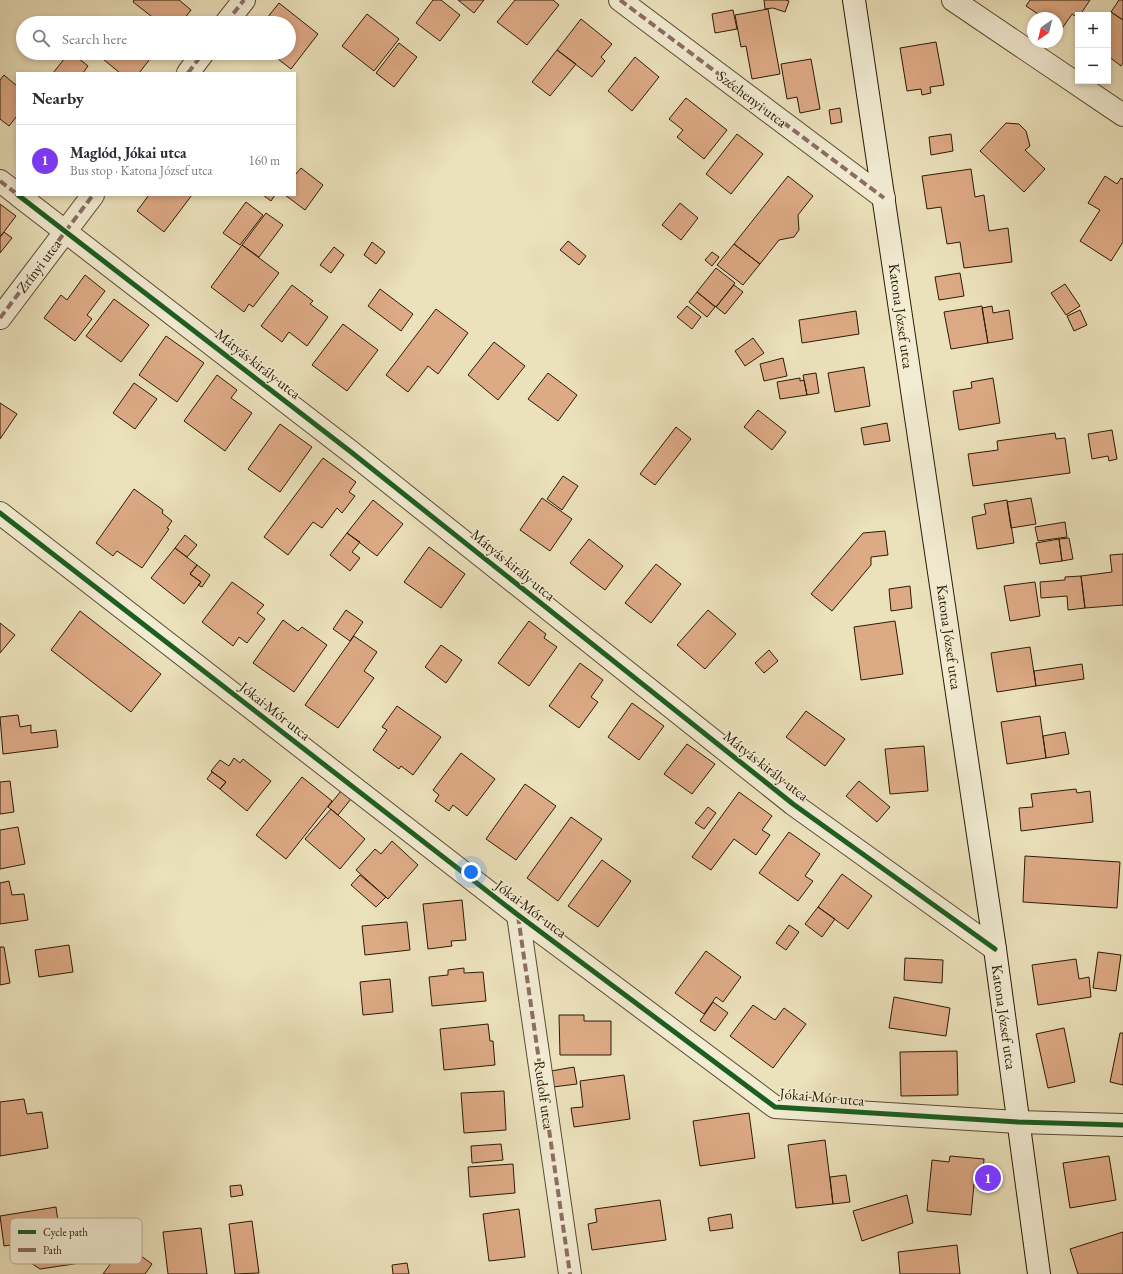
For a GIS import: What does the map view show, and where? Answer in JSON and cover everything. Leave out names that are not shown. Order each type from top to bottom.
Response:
[{"type":"street","points":[[231,16],[244,0]]},
{"type":"street","name":"Széchenyi utca","points":[[620,0],[884,198]]},
{"type":"street","name":"Katona József utca","points":[[854,0],[995,949],[1039,1274]]},
{"type":"street","points":[[953,0],[1123,115]]},
{"type":"street","points":[[189,72],[198,60]]},
{"type":"street","name":"Mátyás király utca","points":[[0,181],[16,193]]},
{"type":"street","name":"Mátyás király utca","points":[[19,196],[351,452],[793,804],[995,949]]},
{"type":"street","name":"Zrínyi utca","points":[[0,318],[92,196]]},
{"type":"street","name":"Jókai Mór utca","points":[[0,513],[518,915],[775,1107],[1018,1122],[1123,1125]]},
{"type":"street","name":"Rudolf utca","points":[[518,915],[570,1274]]},
{"type":"building","points":[[134,0],[179,0],[191,10],[186,16],[151,16],[133,2]]},
{"type":"building","points":[[433,0],[441,0],[460,15],[440,41],[416,23]]},
{"type":"building","points":[[458,0],[484,0],[474,13]]},
{"type":"building","points":[[515,0],[553,0],[559,5],[527,45],[497,22]]},
{"type":"building","points":[[764,0],[789,1],[785,12],[773,8],[765,9]]},
{"type":"building","points":[[1030,0],[1090,0],[1082,12],[1075,12],[1075,16],[1072,14],[1063,27],[1063,12],[1035,12],[1026,6]]},
{"type":"building","points":[[1119,0],[1123,0],[1123,20],[1111,12]]},
{"type":"building","points":[[279,3],[295,16],[269,16]]},
{"type":"building","points":[[768,9],[780,74],[752,79],[746,46],[741,47],[735,15]]},
{"type":"building","points":[[733,10],[737,29],[715,33],[712,14]]},
{"type":"building","points":[[1111,12],[1123,20],[1123,63],[1121,66],[1111,58]]},
{"type":"building","points":[[367,14],[399,39],[374,71],[342,46]]},
{"type":"building","points":[[296,17],[318,34],[291,69],[279,60],[296,60]]},
{"type":"building","points":[[581,19],[612,44],[601,57],[605,61],[592,77],[557,50]]},
{"type":"building","points":[[936,42],[944,85],[930,87],[931,93],[922,95],[921,89],[907,91],[900,48]]},
{"type":"building","points":[[399,43],[417,57],[394,87],[376,73]]},
{"type":"building","points":[[557,50],[576,64],[550,96],[532,82]]},
{"type":"building","points":[[635,57],[659,77],[632,111],[608,91]]},
{"type":"building","points":[[811,59],[820,109],[800,113],[797,97],[787,99],[781,64]]},
{"type":"building","points":[[63,60],[81,60],[88,66],[84,72],[54,72]]},
{"type":"building","points":[[104,60],[149,60],[140,72],[119,72]]},
{"type":"building","points":[[4,75],[16,85],[16,117],[9,126],[0,119],[0,80]]},
{"type":"building","points":[[686,98],[727,130],[704,159],[677,137],[683,130],[669,119]]},
{"type":"building","points":[[840,108],[842,122],[831,124],[829,110]]},
{"type":"building","points":[[1006,123],[1019,124],[1026,131],[1030,146],[1025,150],[1045,169],[1024,192],[980,151]]},
{"type":"building","points":[[737,134],[763,154],[731,194],[706,174]]},
{"type":"building","points":[[951,134],[953,151],[931,155],[929,137]]},
{"type":"building","points":[[301,168],[323,185],[305,210],[286,196],[296,196],[296,174]]},
{"type":"building","points":[[971,169],[975,197],[984,195],[989,231],[1008,228],[1012,262],[964,268],[960,242],[947,244],[941,207],[927,209],[922,176]]},
{"type":"building","points":[[788,176],[813,196],[798,215],[799,230],[794,237],[779,240],[760,264],[734,244]]},
{"type":"building","points":[[1105,176],[1117,184],[1121,178],[1123,179],[1123,242],[1111,261],[1080,241],[1100,210],[1088,203]]},
{"type":"building","points":[[148,196],[191,196],[164,232],[137,211]]},
{"type":"building","points":[[264,196],[274,196],[271,201]]},
{"type":"building","points":[[246,202],[263,215],[240,245],[223,233]]},
{"type":"building","points":[[680,203],[698,218],[681,240],[662,225]]},
{"type":"building","points":[[0,204],[16,216],[0,237]]},
{"type":"building","points":[[266,213],[283,225],[259,257],[242,245]]},
{"type":"building","points":[[4,232],[12,238],[0,253],[0,237]]},
{"type":"building","points":[[568,241],[586,256],[579,265],[560,250]]},
{"type":"building","points":[[372,242],[385,252],[376,264],[364,255]]},
{"type":"building","points":[[734,244],[760,264],[743,285],[717,265]]},
{"type":"building","points":[[242,245],[279,273],[253,307],[249,304],[244,312],[211,287]]},
{"type":"building","points":[[334,247],[344,255],[331,273],[320,265]]},
{"type":"building","points":[[712,252],[719,257],[712,266],[705,260]]},
{"type":"building","points":[[716,268],[735,283],[716,307],[697,292]]},
{"type":"building","points":[[960,273],[964,296],[939,300],[935,277]]},
{"type":"building","points":[[85,275],[105,291],[87,315],[92,319],[75,341],[44,318],[61,295],[67,300]]},
{"type":"building","points":[[1065,284],[1080,306],[1066,315],[1051,293]]},
{"type":"building","points":[[292,285],[313,301],[310,304],[328,317],[307,346],[289,332],[282,342],[261,326]]},
{"type":"building","points":[[734,285],[743,292],[725,314],[716,307]]},
{"type":"building","points":[[380,289],[413,314],[401,331],[368,306]]},
{"type":"building","points":[[697,292],[715,307],[707,317],[689,302]]},
{"type":"building","points":[[114,299],[149,325],[121,362],[86,336]]},
{"type":"building","points":[[687,306],[701,317],[692,329],[677,317]]},
{"type":"building","points":[[982,306],[988,343],[951,349],[944,312]]},
{"type":"building","points":[[992,306],[993,313],[1009,310],[1013,339],[988,343],[982,308]]},
{"type":"building","points":[[436,309],[468,333],[438,374],[428,366],[408,392],[386,375]]},
{"type":"building","points":[[1080,310],[1087,325],[1074,331],[1067,316]]},
{"type":"building","points":[[856,311],[859,334],[802,343],[799,320]]},
{"type":"building","points":[[343,324],[378,350],[347,391],[312,365]]},
{"type":"building","points":[[166,336],[204,363],[177,402],[139,375]]},
{"type":"building","points":[[753,338],[764,353],[745,366],[735,351]]},
{"type":"building","points":[[494,342],[525,366],[498,400],[468,375]]},
{"type":"building","points":[[783,358],[787,376],[764,381],[760,364]]},
{"type":"building","points":[[864,367],[870,406],[835,412],[828,373]]},
{"type":"building","points":[[548,373],[577,395],[558,421],[528,399]]},
{"type":"building","points":[[816,373],[819,393],[807,395],[803,375]]},
{"type":"building","points":[[217,375],[237,390],[231,398],[252,413],[225,451],[184,421]]},
{"type":"building","points":[[800,378],[800,381],[804,380],[807,395],[780,399],[777,382]]},
{"type":"building","points":[[993,378],[1000,423],[959,430],[953,391],[972,388],[971,382]]},
{"type":"building","points":[[134,383],[157,399],[135,429],[113,413]]},
{"type":"building","points":[[0,403],[17,414],[0,439]]},
{"type":"building","points":[[758,410],[786,432],[772,450],[744,427]]},
{"type":"building","points":[[887,423],[890,441],[864,445],[861,428]]},
{"type":"building","points":[[280,424],[312,447],[280,492],[248,469]]},
{"type":"building","points":[[676,427],[691,439],[655,485],[640,474]]},
{"type":"building","points":[[1112,430],[1117,459],[1109,461],[1108,456],[1092,459],[1088,434]]},
{"type":"building","points":[[1055,433],[1056,439],[1065,438],[1070,473],[973,486],[968,454],[998,450],[997,441]]},
{"type":"building","points":[[323,458],[356,482],[349,492],[355,496],[342,513],[337,508],[322,528],[313,522],[288,555],[264,537]]},
{"type":"building","points":[[563,476],[578,486],[562,510],[547,499]]},
{"type":"building","points":[[134,489],[163,510],[162,513],[172,521],[167,528],[169,529],[142,568],[117,551],[113,556],[96,543]]},
{"type":"building","points":[[542,498],[572,519],[550,551],[520,530]]},
{"type":"building","points":[[1031,498],[1036,524],[1011,528],[1007,502]]},
{"type":"building","points":[[373,500],[403,524],[377,556],[347,533]]},
{"type":"building","points":[[1007,500],[1014,543],[977,549],[972,517],[986,514],[984,504]]},
{"type":"building","points":[[1065,522],[1067,537],[1038,541],[1035,527]]},
{"type":"building","points":[[885,531],[888,555],[871,557],[871,565],[832,611],[811,594],[863,533]]},
{"type":"building","points":[[347,533],[360,542],[352,552],[360,558],[350,571],[330,555]]},
{"type":"building","points":[[185,535],[197,545],[187,557],[175,548]]},
{"type":"building","points":[[1069,538],[1073,559],[1062,561],[1059,539]]},
{"type":"building","points":[[589,539],[623,566],[605,590],[570,563]]},
{"type":"building","points":[[1059,539],[1062,561],[1040,564],[1036,543]]},
{"type":"building","points":[[429,547],[465,574],[441,608],[404,582]]},
{"type":"building","points":[[175,548],[197,565],[190,574],[201,582],[184,604],[151,578]]},
{"type":"building","points":[[1123,554],[1123,605],[1085,608],[1081,576],[1112,572],[1110,555]]},
{"type":"building","points":[[656,564],[681,584],[651,623],[625,603]]},
{"type":"building","points":[[197,565],[210,575],[202,587],[198,585],[201,582],[190,574]]},
{"type":"building","points":[[1081,576],[1085,608],[1068,610],[1067,596],[1041,598],[1040,582],[1065,580],[1065,577]]},
{"type":"building","points":[[232,582],[264,605],[257,613],[265,619],[247,643],[239,637],[233,646],[202,622]]},
{"type":"building","points":[[1035,582],[1040,616],[1010,621],[1004,586]]},
{"type":"building","points":[[910,586],[912,608],[891,611],[889,589]]},
{"type":"building","points":[[346,610],[363,622],[350,641],[333,629]]},
{"type":"building","points":[[708,610],[736,634],[705,669],[677,645]]},
{"type":"building","points":[[80,611],[161,674],[131,712],[51,650]]},
{"type":"building","points":[[283,620],[298,631],[302,627],[327,645],[294,692],[253,663]]},
{"type":"building","points":[[529,621],[546,634],[544,638],[557,647],[529,686],[498,663]]},
{"type":"building","points":[[895,621],[903,674],[861,680],[854,627]]},
{"type":"building","points":[[0,623],[15,635],[0,653]]},
{"type":"building","points":[[354,636],[377,652],[364,671],[374,678],[338,728],[305,705]]},
{"type":"building","points":[[441,645],[462,660],[446,683],[425,667]]},
{"type":"building","points":[[1030,647],[1036,686],[997,692],[991,653]]},
{"type":"building","points":[[769,650],[778,661],[764,673],[755,663]]},
{"type":"building","points":[[580,663],[603,680],[591,697],[598,702],[579,728],[549,706]]},
{"type":"building","points":[[1082,664],[1084,679],[1036,686],[1034,671]]},
{"type":"building","points":[[632,703],[664,726],[639,760],[608,737]]},
{"type":"building","points":[[397,706],[441,737],[413,775],[401,766],[399,769],[373,750],[387,730],[382,727]]},
{"type":"building","points":[[806,711],[845,739],[825,766],[786,737]]},
{"type":"building","points":[[18,715],[20,727],[31,725],[31,733],[56,730],[58,747],[3,754],[0,717]]},
{"type":"building","points":[[1040,716],[1046,758],[1007,764],[1001,722]]},
{"type":"building","points":[[1065,732],[1069,754],[1046,758],[1043,736]]},
{"type":"building","points":[[687,744],[715,764],[692,794],[664,774]]},
{"type":"building","points":[[924,746],[928,791],[890,794],[885,749]]},
{"type":"building","points":[[461,753],[495,779],[467,816],[453,805],[449,811],[435,801],[439,795],[433,790]]},
{"type":"building","points":[[234,758],[240,763],[243,759],[271,781],[247,811],[220,789],[226,782],[211,771],[220,760],[229,766]]},
{"type":"building","points":[[212,772],[226,782],[220,789],[207,779]]},
{"type":"building","points":[[302,777],[332,801],[286,859],[256,835]]},
{"type":"building","points":[[10,781],[14,812],[0,814],[0,782]]},
{"type":"building","points":[[859,781],[890,807],[877,822],[846,796]]},
{"type":"building","points":[[525,784],[556,806],[516,860],[486,839]]},
{"type":"building","points":[[1076,789],[1077,793],[1090,791],[1093,822],[1021,831],[1019,808],[1033,807],[1031,794]]},
{"type":"building","points":[[341,791],[351,799],[338,815],[328,807]]},
{"type":"building","points":[[739,792],[772,816],[762,830],[770,835],[756,855],[734,839],[711,870],[692,857]]},
{"type":"building","points":[[708,807],[716,813],[704,829],[695,823]]},
{"type":"building","points":[[331,809],[365,839],[340,869],[305,839]]},
{"type":"building","points":[[571,817],[602,839],[558,901],[527,878]]},
{"type":"building","points":[[18,827],[25,864],[0,869],[0,830]]},
{"type":"building","points":[[789,832],[820,854],[805,876],[813,881],[798,901],[759,873]]},
{"type":"building","points":[[392,841],[418,865],[388,899],[356,870],[375,849],[381,854]]},
{"type":"building","points":[[1025,856],[1120,862],[1117,908],[1023,902]]},
{"type":"building","points":[[602,860],[631,881],[598,927],[568,906]]},
{"type":"building","points":[[842,874],[872,896],[848,929],[818,907]]},
{"type":"building","points":[[360,875],[386,897],[376,907],[351,885]]},
{"type":"building","points":[[9,881],[12,895],[24,894],[28,920],[0,924],[0,883]]},
{"type":"building","points":[[462,900],[466,940],[451,941],[452,946],[428,949],[423,904]]},
{"type":"building","points":[[818,907],[835,919],[822,937],[805,924]]},
{"type":"building","points":[[407,922],[410,950],[365,955],[362,926]]},
{"type":"building","points":[[789,925],[799,932],[786,950],[776,943]]},
{"type":"building","points":[[69,945],[73,972],[39,977],[35,950]]},
{"type":"building","points":[[0,947],[4,947],[10,983],[0,985]]},
{"type":"building","points":[[706,951],[741,977],[723,1002],[716,997],[704,1014],[675,993]]},
{"type":"building","points":[[1098,952],[1121,955],[1116,991],[1093,988]]},
{"type":"building","points":[[905,958],[943,960],[942,983],[904,980]]},
{"type":"building","points":[[1076,959],[1079,979],[1089,977],[1091,997],[1038,1005],[1032,965]]},
{"type":"building","points":[[464,968],[464,973],[483,972],[486,1001],[432,1006],[429,977],[448,975],[448,970]]},
{"type":"building","points":[[390,979],[393,1012],[363,1015],[360,982]]},
{"type":"building","points":[[894,997],[950,1008],[946,1036],[889,1028]]},
{"type":"building","points":[[713,1002],[728,1013],[715,1031],[700,1021]]},
{"type":"building","points":[[753,1005],[775,1020],[784,1008],[806,1024],[773,1068],[730,1036]]},
{"type":"building","points":[[559,1015],[584,1015],[584,1021],[611,1021],[611,1055],[560,1055]]},
{"type":"building","points":[[488,1024],[490,1041],[493,1041],[495,1065],[444,1070],[440,1029]]},
{"type":"building","points":[[1064,1028],[1075,1082],[1048,1088],[1036,1034]]},
{"type":"building","points":[[1120,1033],[1123,1033],[1123,1085],[1110,1082]]},
{"type":"building","points":[[957,1051],[958,1095],[901,1096],[900,1052]]},
{"type":"building","points":[[574,1067],[577,1084],[553,1087],[551,1071]]},
{"type":"building","points":[[624,1075],[630,1119],[574,1127],[571,1108],[583,1107],[580,1081]]},
{"type":"building","points":[[504,1091],[506,1130],[464,1133],[461,1093]]},
{"type":"building","points":[[24,1099],[27,1114],[42,1112],[48,1148],[0,1156],[0,1102]]},
{"type":"building","points":[[749,1113],[755,1158],[700,1166],[693,1121]]},
{"type":"building","points":[[825,1140],[833,1204],[796,1208],[788,1145]]},
{"type":"building","points":[[501,1144],[503,1160],[472,1163],[471,1146]]},
{"type":"building","points":[[950,1156],[984,1159],[982,1185],[974,1184],[971,1215],[927,1211],[932,1160],[949,1162]]},
{"type":"building","points":[[1109,1156],[1116,1200],[1070,1208],[1063,1163]]},
{"type":"building","points":[[513,1164],[515,1193],[470,1197],[468,1167]]},
{"type":"building","points":[[846,1175],[850,1202],[833,1204],[830,1177]]},
{"type":"building","points":[[241,1185],[243,1195],[231,1197],[230,1186]]},
{"type":"building","points":[[907,1195],[913,1223],[862,1241],[853,1211]]},
{"type":"building","points":[[660,1200],[666,1240],[592,1250],[588,1224],[597,1222],[595,1209]]},
{"type":"building","points":[[56,1207],[58,1218],[10,1218],[10,1245],[4,1246],[0,1216]]},
{"type":"building","points":[[519,1209],[525,1257],[489,1261],[483,1214]]},
{"type":"building","points":[[731,1214],[733,1228],[710,1231],[708,1218]]},
{"type":"building","points":[[252,1221],[259,1273],[235,1274],[229,1224]]},
{"type":"building","points":[[201,1228],[207,1274],[168,1274],[163,1232]]},
{"type":"building","points":[[1123,1232],[1123,1274],[1078,1274],[1070,1249]]},
{"type":"building","points":[[957,1245],[960,1274],[900,1274],[898,1252]]},
{"type":"building","points":[[142,1257],[152,1264],[145,1274],[103,1274],[110,1264],[142,1264]]},
{"type":"building","points":[[407,1263],[409,1274],[393,1274],[392,1265]]},
{"type":"building","points":[[32,1264],[74,1264],[40,1269]]},
{"type":"marked path","points":[[231,16],[244,0]]},
{"type":"marked path","points":[[620,0],[884,198]]},
{"type":"marked path","points":[[189,72],[198,60]]},
{"type":"marked path","points":[[0,181],[16,193]]},
{"type":"marked path","points":[[0,318],[92,196]]},
{"type":"marked path","points":[[518,916],[570,1274]]},
{"type":"cycle path","points":[[19,196],[351,452],[793,804],[995,949]]},
{"type":"cycle path","points":[[0,513],[518,915],[775,1107],[1018,1122],[1123,1125]]},
{"type":"place","name":"Maglód, Jókai utca","points":[[988,1178]]}]
